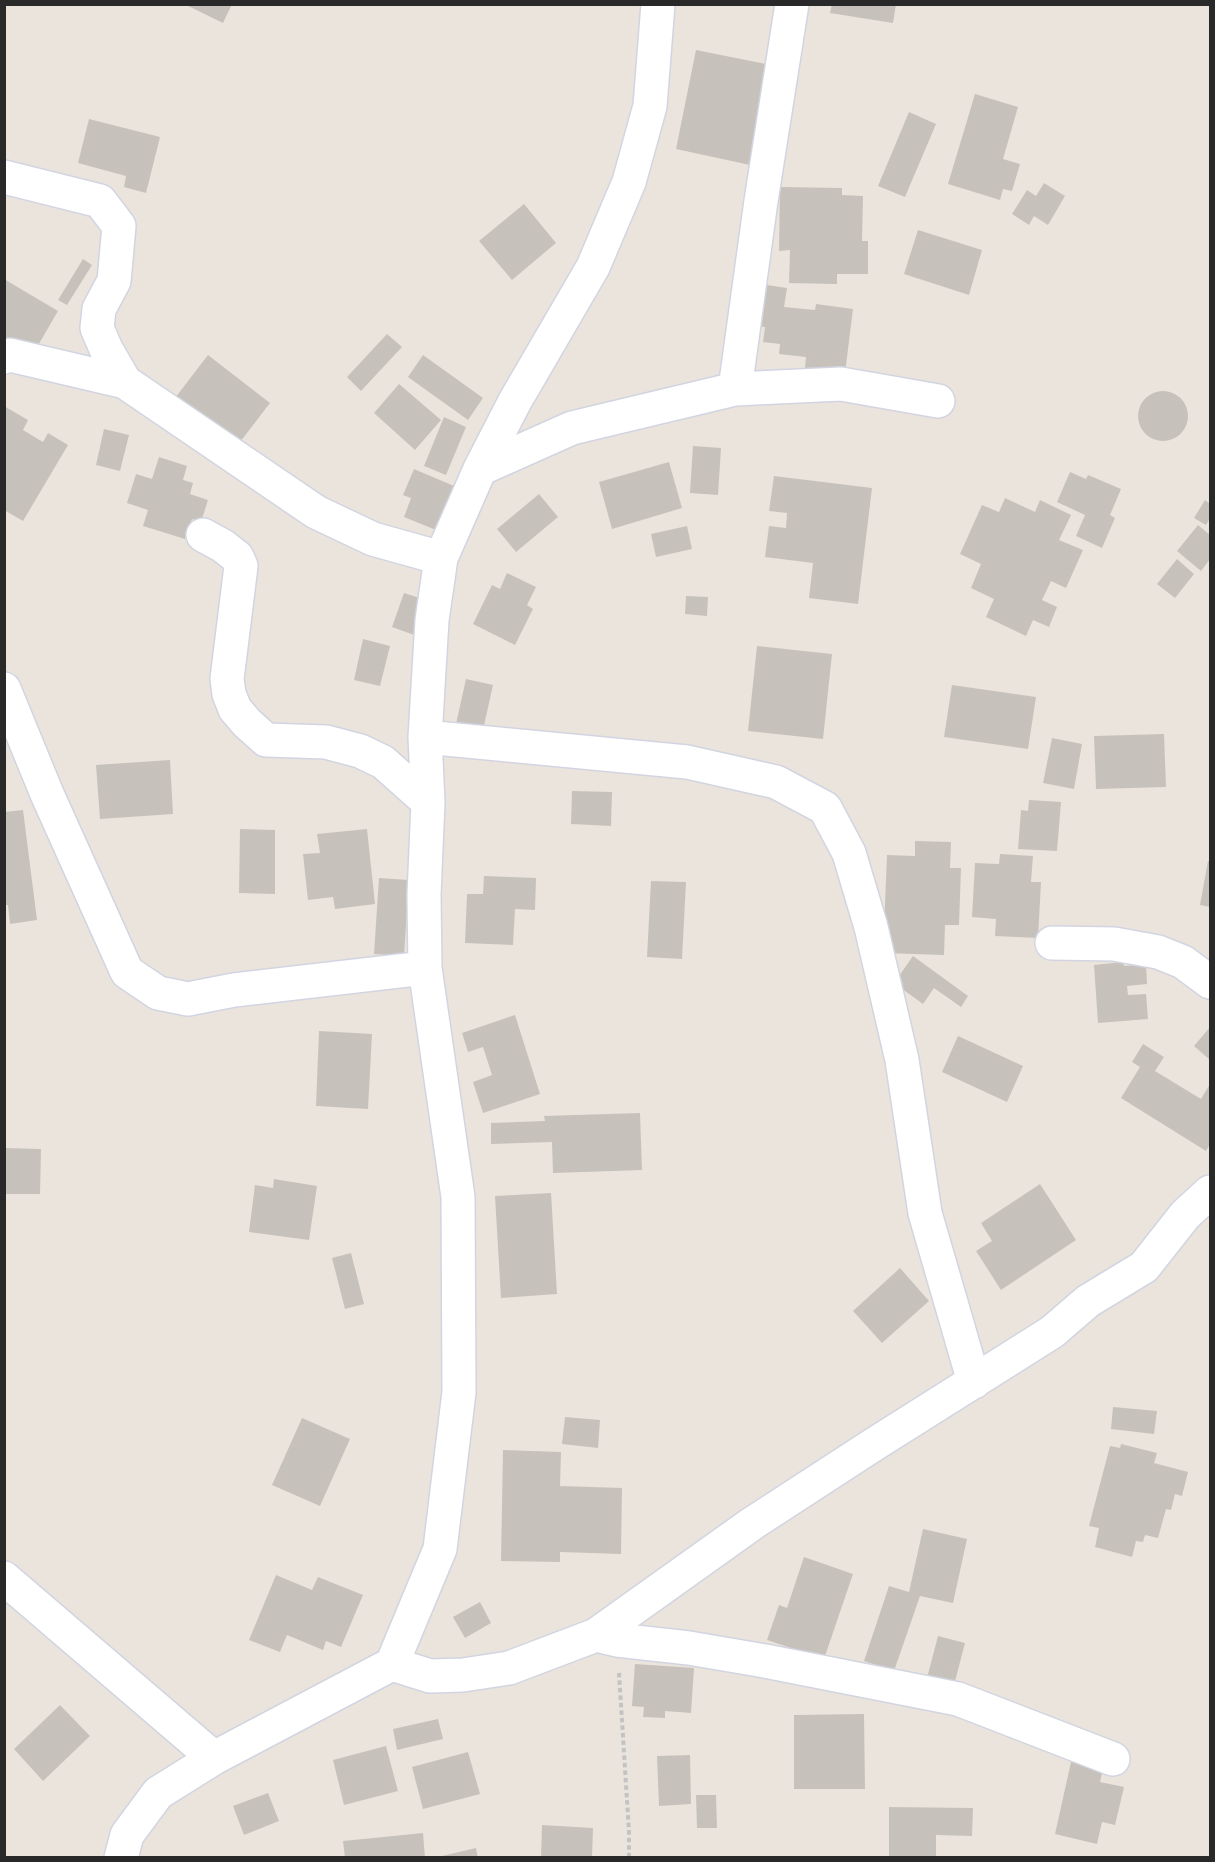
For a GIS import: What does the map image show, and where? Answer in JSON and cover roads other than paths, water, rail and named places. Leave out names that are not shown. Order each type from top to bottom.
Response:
[{"type":"street","points":[[121,1857],[127,1835],[158,1794],[214,1758],[392,1664],[440,1550],[459,1392],[458,1197],[425,968],[424,895],[428,802],[425,737],[432,620],[441,558],[480,469],[515,401],[593,267],[629,182],[650,106],[658,4]]},
{"type":"street","points":[[735,388],[792,4]]},
{"type":"street","points":[[4,177],[100,201],[119,226],[114,280],[99,309],[97,328],[125,382]]},
{"type":"street","points":[[4,357],[10,355],[125,382],[316,512],[373,539],[441,558]]},
{"type":"street","points":[[480,469],[572,428],[735,388],[841,384],[938,401]]},
{"type":"street","points":[[203,535],[237,556],[241,566],[227,680],[235,709],[266,740],[326,742],[360,751],[383,762],[428,802]]},
{"type":"street","points":[[4,689],[47,794],[127,972],[158,993],[188,999],[234,990],[425,968]]},
{"type":"street","points":[[425,737],[687,762],[776,782],[825,808],[849,853],[871,927],[902,1060],[924,1213],[974,1382]]},
{"type":"street","points":[[1052,943],[1114,944],[1158,952],[1183,962],[1210,982]]},
{"type":"street","points":[[392,1664],[430,1676],[463,1675],[509,1668],[607,1638],[753,1523],[873,1444],[1052,1332],[1088,1301],[1144,1267],[1185,1215],[1210,1192]]},
{"type":"street","points":[[4,1578],[214,1758]]},
{"type":"street","points":[[607,1638],[700,1650],[958,1699],[1113,1760]]}]
